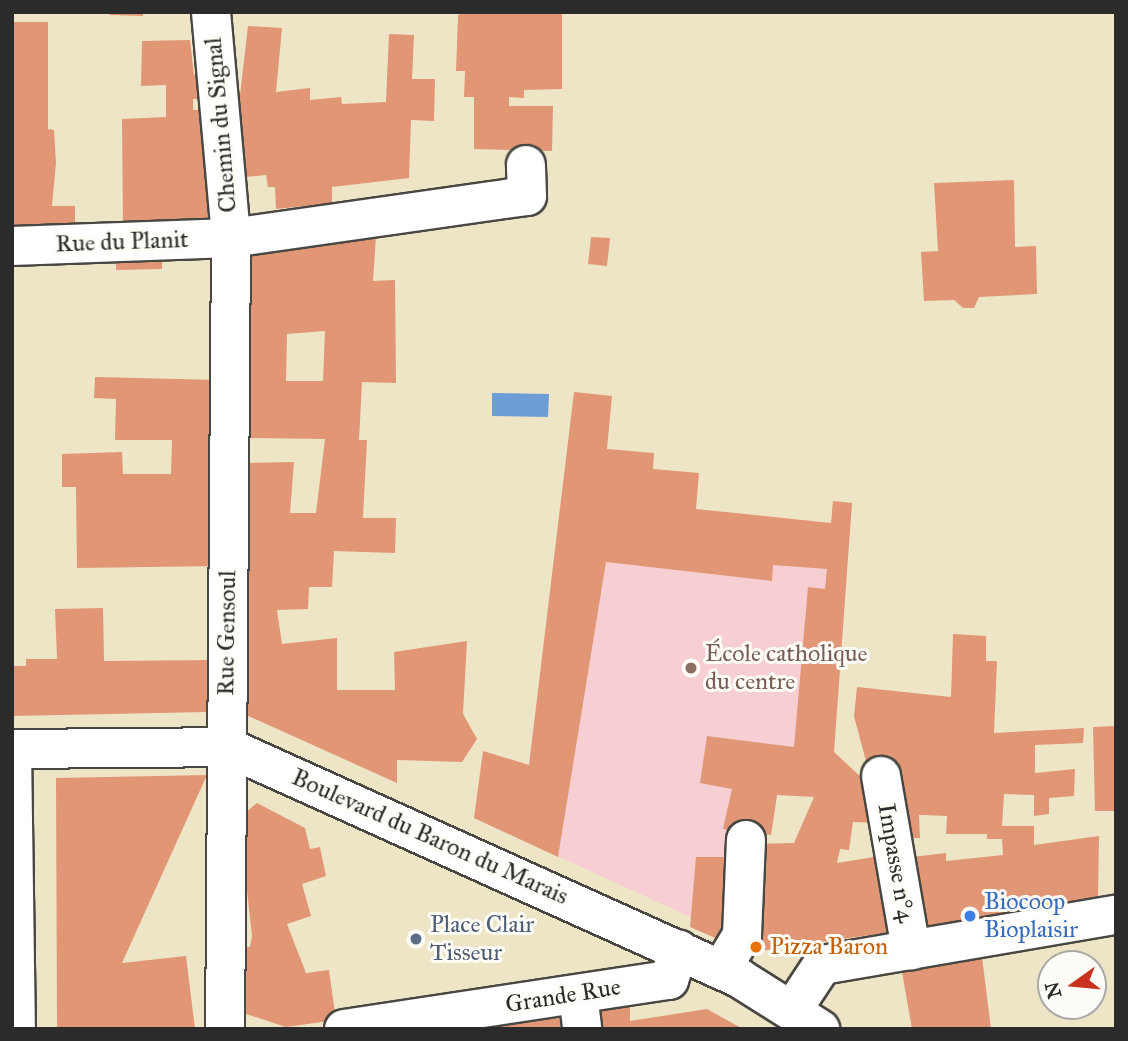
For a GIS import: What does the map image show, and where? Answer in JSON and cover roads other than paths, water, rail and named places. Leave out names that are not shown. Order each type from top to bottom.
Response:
[{"type":"street","name":"Chemin du Signal","points":[[211,12],[231,238]]},
{"type":"street","name":"Rue du Planit","points":[[12,246],[231,238],[527,196],[526,165]]},
{"type":"street","name":"Rue Gensoul","points":[[225,1029],[231,238]]},
{"type":"street","name":"Boulevard du Baron du Marais","points":[[12,749],[226,747],[679,950],[721,970],[807,1019]]},
{"type":"street","points":[[12,749],[16,1029]]},
{"type":"street","name":"Impasse n°4","points":[[881,776],[911,950]]},
{"type":"street","points":[[721,970],[741,935],[747,841]]},
{"type":"street","points":[[807,1019],[822,965],[1116,915]]},
{"type":"street","name":"Grande Rue","points":[[344,1029],[580,1011],[668,980],[679,950]]},
{"type":"water","points":[[492,393],[549,394],[548,417],[492,416]]},
{"type":"place","name":"École catholique du centre","points":[[691,668]]},
{"type":"place","name":"Biocoop Bioplaisir","points":[[970,916]]},
{"type":"place","name":"Place Clair Tisseur","points":[[416,939]]},
{"type":"place","name":"Pizza Baron","points":[[756,947]]}]
